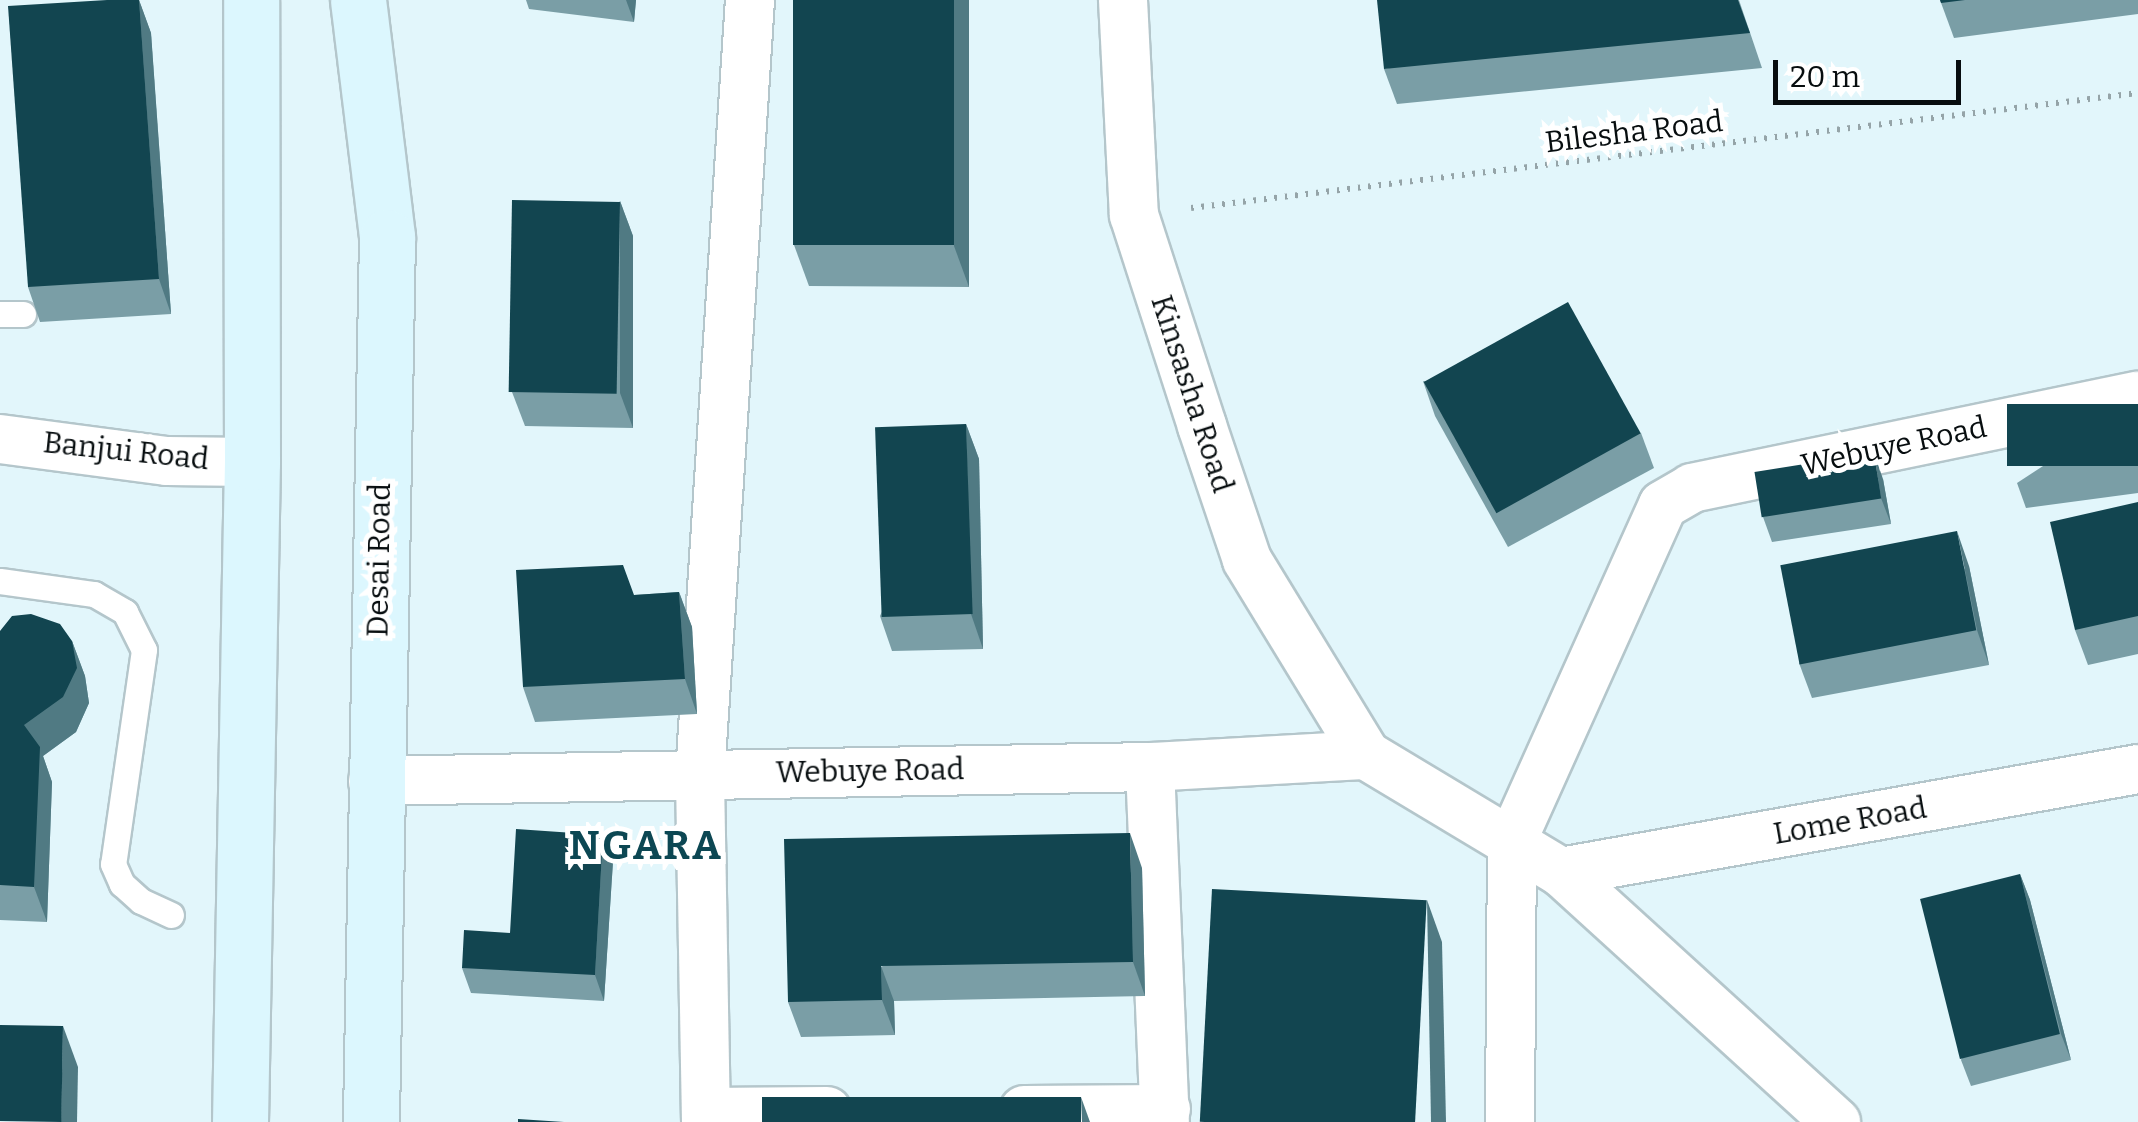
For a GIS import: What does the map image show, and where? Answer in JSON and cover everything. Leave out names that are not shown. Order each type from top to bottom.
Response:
[{"type":"main road","points":[[240,1122],[252,462],[251,0]]},
{"type":"main road","name":"Desai Road","points":[[358,0],[387,237],[373,781],[371,1122]]},
{"type":"street","points":[[750,0],[700,775],[706,1117],[866,1111]]},
{"type":"street","name":"Kinsasha Road","points":[[1122,0],[1134,215],[1247,560],[1366,755]]},
{"type":"street","name":"Webuye Road","points":[[1512,841],[1663,505],[1692,488],[2138,396]]},
{"type":"street","name":"Banjui Road","points":[[0,439],[167,461],[252,462]]},
{"type":"street","name":"Webuye Road","points":[[373,781],[1150,767],[1366,755]]},
{"type":"street","points":[[1366,755],[1561,872],[1836,1122]]},
{"type":"street","points":[[986,1110],[1165,1116],[1150,767]]},
{"type":"street","name":"Lome Road","points":[[1561,872],[2138,769]]},
{"type":"street","points":[[1510,1122],[1512,841]]},
{"type":"lane","points":[[0,582],[94,594],[125,612],[144,650],[113,864],[122,884],[171,915]]},
{"type":"path","name":"Bilesha Road","points":[[1134,215],[2138,93]]},
{"type":"building","points":[[139,0],[159,279],[28,287],[8,6]]},
{"type":"building","points":[[793,0],[954,0],[954,245],[793,245]]},
{"type":"building","points":[[1377,0],[1738,0],[1750,33],[1384,69]]},
{"type":"building","points":[[512,200],[620,202],[617,394],[509,392]]},
{"type":"building","points":[[1568,302],[1641,433],[1496,513],[1424,382]]},
{"type":"building","points":[[2007,404],[2138,404],[2138,466],[2007,466]]},
{"type":"building","points":[[966,424],[973,614],[882,617],[875,427]]},
{"type":"building","points":[[1874,453],[1881,498],[1762,517],[1754,472]]},
{"type":"building","points":[[2138,502],[2138,616],[2075,630],[2050,522]]},
{"type":"building","points":[[1957,531],[1976,630],[1800,664],[1780,565]]},
{"type":"building","points":[[623,565],[634,595],[679,592],[685,679],[523,687],[516,570]]},
{"type":"building","points":[[31,614],[60,624],[72,641],[77,668],[63,697],[24,725],[40,747],[34,887],[0,885],[0,631],[12,616]]},
{"type":"building","points":[[516,829],[603,835],[595,975],[462,968],[464,930],[510,933]]},
{"type":"building","points":[[1130,833],[1133,962],[881,966],[882,1000],[788,1002],[784,839]]},
{"type":"building","points":[[2020,874],[2060,1034],[1960,1059],[1920,899]]},
{"type":"building","points":[[1212,889],[1427,900],[1415,1122],[1200,1122]]},
{"type":"building","points":[[0,1025],[63,1026],[61,1122],[0,1121]]},
{"type":"building","points":[[762,1097],[1081,1097],[1081,1122],[762,1122]]},
{"type":"building","points":[[518,1119],[564,1122],[518,1122]]},
{"type":"district","name":"NGARA","points":[[646,846]]}]
